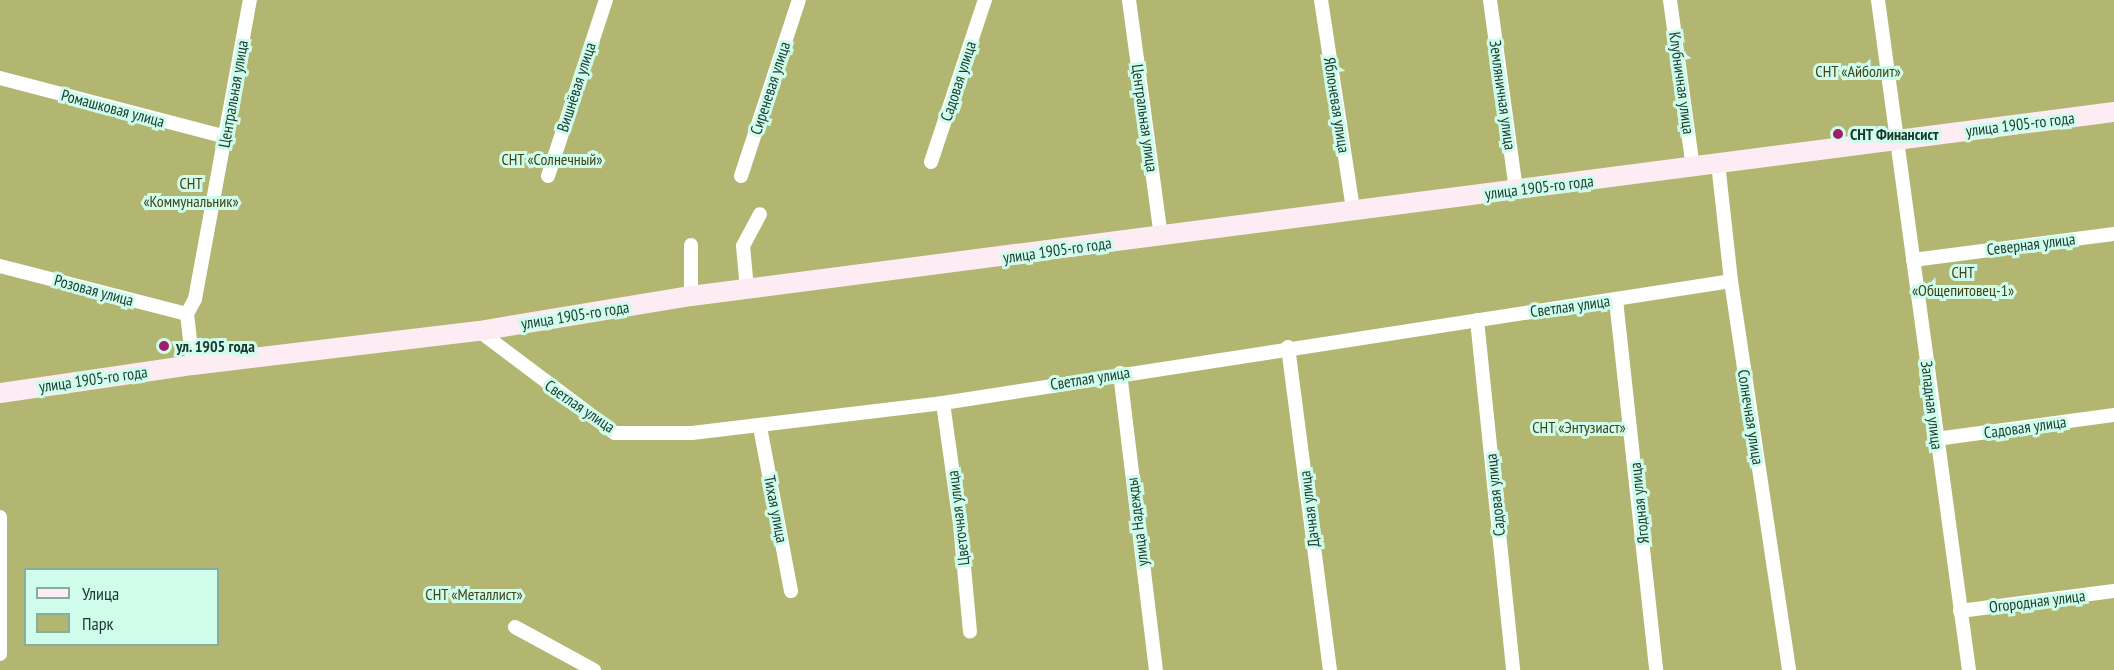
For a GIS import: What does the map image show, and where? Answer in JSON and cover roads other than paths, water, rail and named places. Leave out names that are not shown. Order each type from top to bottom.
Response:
[{"type":"street","name":"Центральная улица","points":[[193,364],[187,314],[195,298],[250,0]]},
{"type":"street","name":"Вишнёвая улица","points":[[548,176],[606,0]]},
{"type":"street","name":"Сиреневая улица","points":[[741,176],[798,0]]},
{"type":"street","name":"Садовая улица","points":[[931,162],[985,0]]},
{"type":"street","name":"Центральная улица","points":[[1129,0],[1161,236]]},
{"type":"street","name":"Яблоневая улица","points":[[1321,0],[1353,210]]},
{"type":"street","name":"Земляничная улица","points":[[1490,0],[1516,190]]},
{"type":"street","name":"Клубничная улица","points":[[1670,0],[1693,166]]},
{"type":"street","name":"Западная улица","points":[[1878,0],[1899,140],[1936,439],[1969,670]]},
{"type":"street","name":"Ромашковая улица","points":[[0,78],[226,137]]},
{"type":"street","name":"улица 1905-го года","points":[[0,393],[193,364],[479,331],[691,296],[2114,112]]},
{"type":"street","name":"Солнечная улица","points":[[1719,163],[1731,280],[1789,670]]},
{"type":"street","points":[[747,289],[743,246],[760,214]]},
{"type":"street","name":"Северная улица","points":[[1913,260],[2114,234]]},
{"type":"street","points":[[691,245],[691,296]]},
{"type":"street","name":"Розовая улица","points":[[0,266],[187,314]]},
{"type":"street","name":"Светлая улица","points":[[479,331],[615,433],[760,427],[943,403],[1120,373],[1616,300],[1731,280]]},
{"type":"street","name":"Ягодная улица","points":[[1616,300],[1656,670]]},
{"type":"street","name":"Садовая улица","points":[[1477,320],[1513,670]]},
{"type":"street","name":"Дачная улица","points":[[1288,347],[1330,670]]},
{"type":"street","name":"улица Надежды","points":[[1120,373],[1156,670]]},
{"type":"street","name":"Цветочная улица","points":[[943,403],[960,524],[970,632]]},
{"type":"street","name":"Садовая улица","points":[[1936,439],[2114,415]]},
{"type":"street","name":"Тихая улица","points":[[760,427],[791,591]]},
{"type":"street","points":[[0,517],[0,654]]},
{"type":"street","name":"Огородная улица","points":[[1960,611],[2114,591]]},
{"type":"street","points":[[515,627],[594,670]]},
{"type":"place","name":"СНТ Финансист","points":[[1838,134]]},
{"type":"place","name":"ул. 1905 года","points":[[164,346]]},
{"type":"park label","name":"СНТ «Айболит»","points":[[1858,71]]},
{"type":"park label","name":"СНТ «Солнечный»","points":[[552,159]]},
{"type":"park label","name":"СНТ «Коммунальник»","points":[[191,192]]},
{"type":"park label","name":"СНТ «Общепитовец-1»","points":[[1963,281]]},
{"type":"park label","name":"СНТ «Энтузиаст»","points":[[1579,427]]},
{"type":"park label","name":"СНТ «Металлист»","points":[[474,594]]}]
